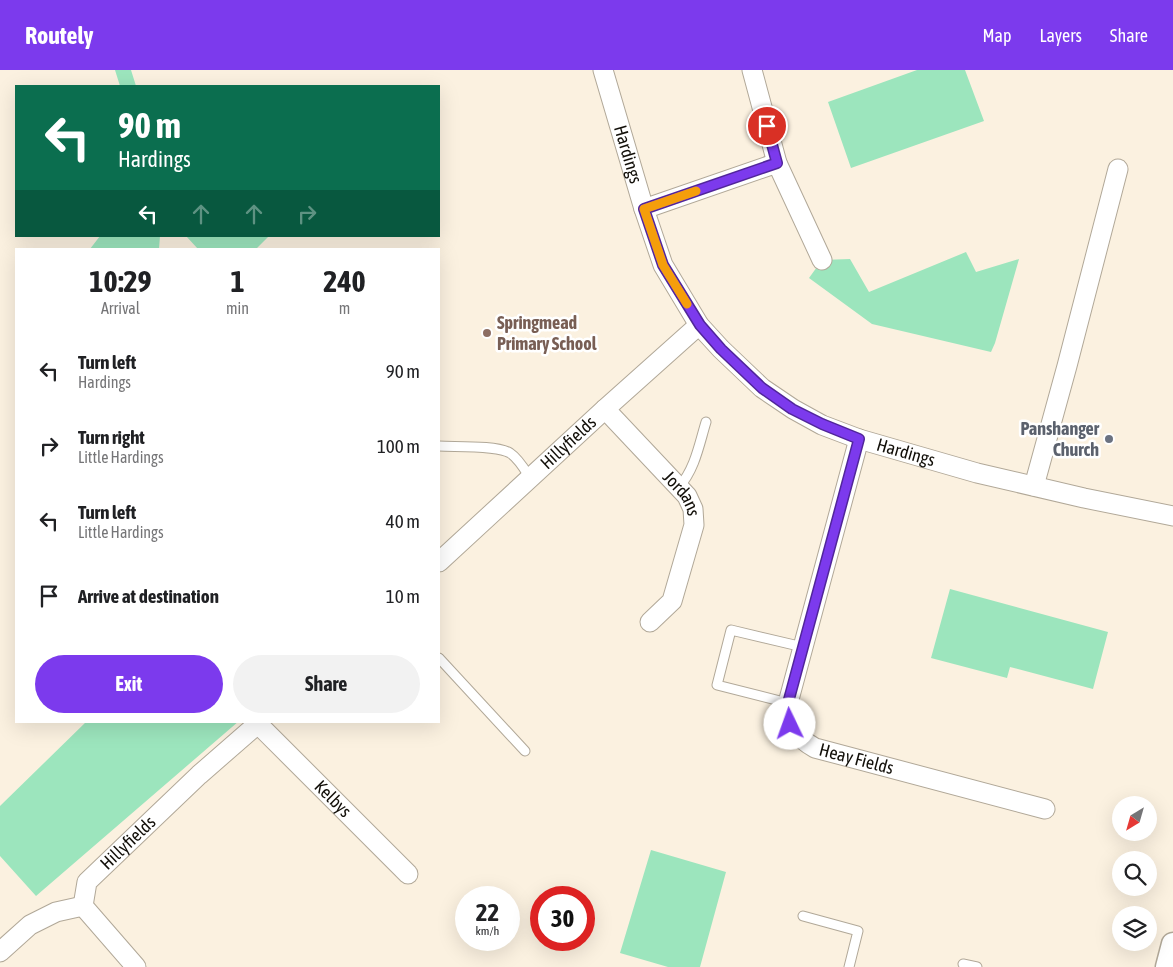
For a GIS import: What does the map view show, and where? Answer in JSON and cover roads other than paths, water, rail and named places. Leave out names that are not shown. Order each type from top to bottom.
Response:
[{"type":"street","name":"Hardings","points":[[603,70],[644,209],[663,265],[700,325],[721,349],[762,388],[792,409],[859,439],[977,473],[1173,516]]},
{"type":"street","points":[[752,70],[777,163],[822,260]]},
{"type":"street","points":[[644,209],[777,163]]},
{"type":"street","points":[[1034,486],[1118,169]]},
{"type":"street","name":"Hillyfields","points":[[440,561],[605,409],[700,325]]},
{"type":"street","name":"Jordans","points":[[605,409],[687,496],[693,509],[694,525],[672,601],[650,622]]},
{"type":"street","name":"Heay Fields","points":[[859,439],[788,703],[790,724],[804,742],[815,748],[1045,809]]},
{"type":"street","name":"Hillyfields","points":[[84,906],[87,882],[199,775],[259,723]]},
{"type":"street","name":"Kelbys","points":[[259,723],[408,874]]},
{"type":"street","points":[[0,952],[30,925],[56,912],[84,906],[136,967]]},
{"type":"street","points":[[1167,967],[1173,944]]},
{"type":"lane","points":[[679,487],[688,477],[692,468],[706,422]]},
{"type":"lane","points":[[440,446],[499,449],[511,453],[523,466],[530,478]]},
{"type":"lane","points":[[788,703],[717,685],[731,630],[803,647]]},
{"type":"lane","points":[[440,659],[525,751]]},
{"type":"lane","points":[[803,916],[858,930],[849,967]]},
{"type":"lane","points":[[963,964],[977,967]]},
{"type":"place","name":"Springmead Primary School","points":[[487,333]]},
{"type":"place","name":"Panshanger Church","points":[[1109,439]]}]
